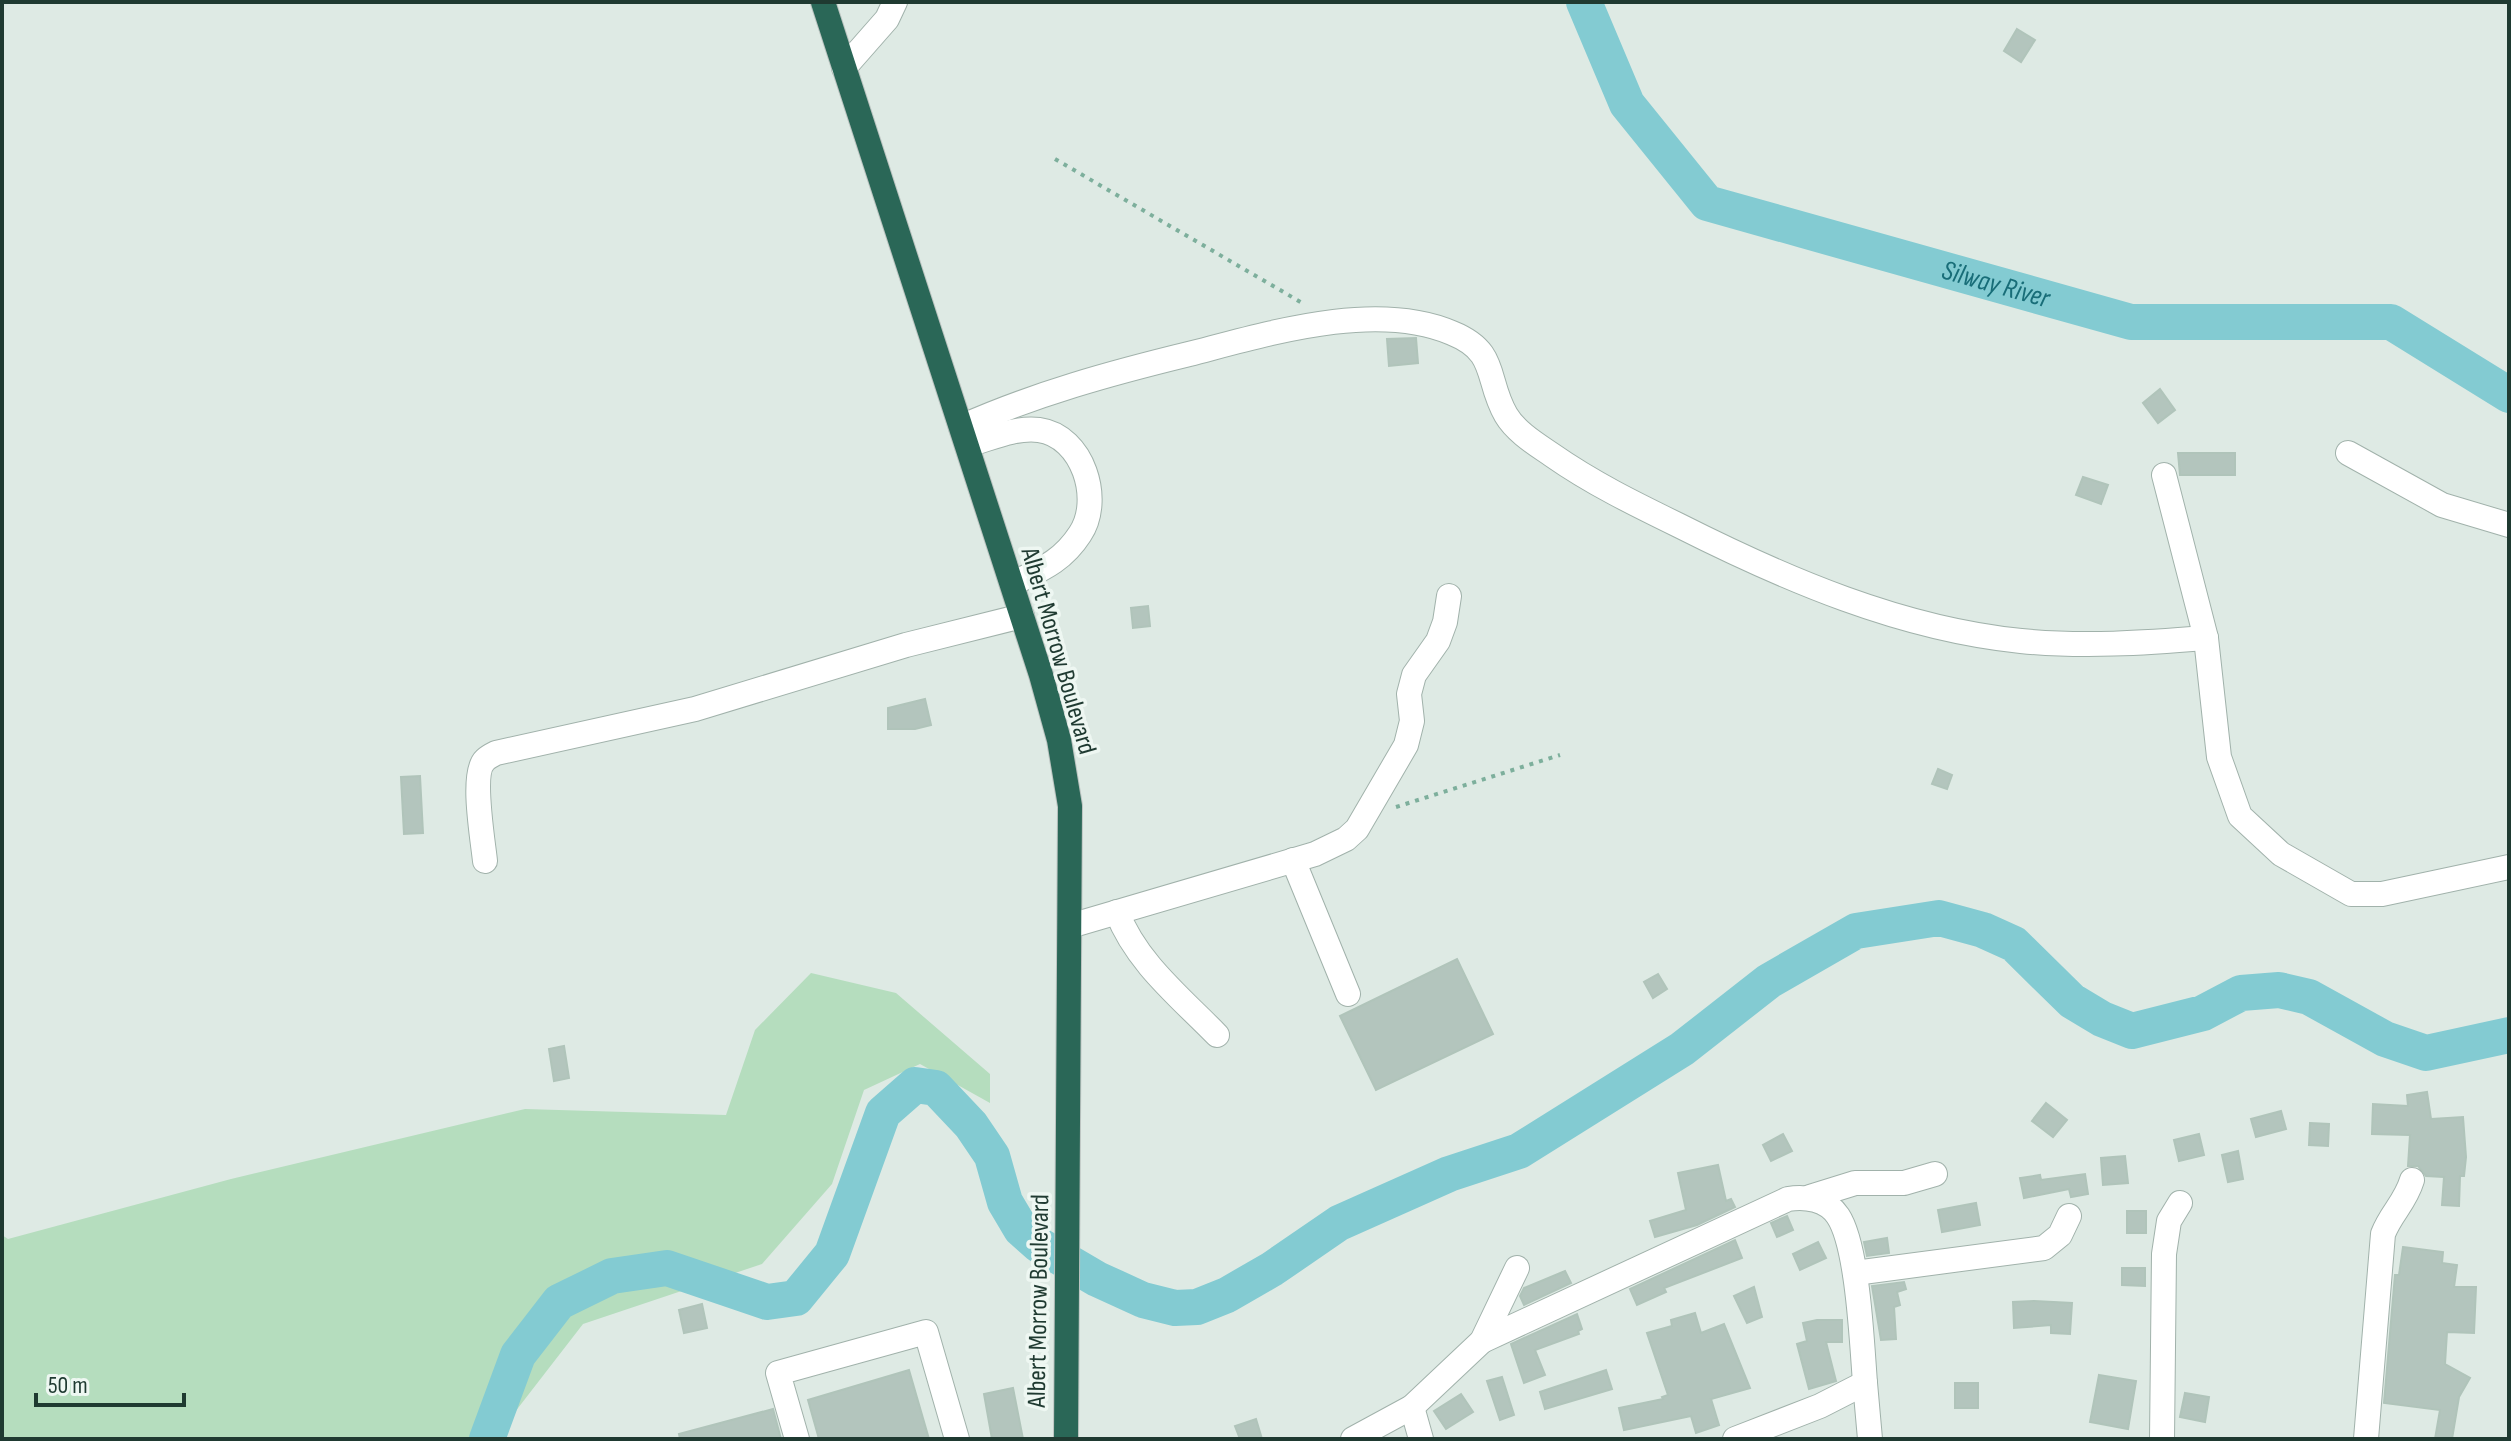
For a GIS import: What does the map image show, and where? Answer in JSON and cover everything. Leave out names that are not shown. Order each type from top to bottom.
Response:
[{"type":"highway","name":"Albert Morrow Boulevard","points":[[823,2],[1012,584],[1059,740],[1070,806],[1066,1439]]},
{"type":"street","points":[[844,68],[887,19],[895,2]]},
{"type":"street","points":[[964,436],[1028,398],[1270,333],[1333,321],[1383,320],[1425,325],[1453,333],[1477,347],[1488,362],[1506,415],[1520,431],[1553,456],[1604,488],[1713,543],[1860,604],[1954,631],[2020,641],[2125,645],[2206,638]]},
{"type":"street","points":[[964,436],[1043,430],[1067,444],[1084,464],[1090,505],[1082,532],[1058,561],[1012,584]]},
{"type":"street","points":[[2348,453],[2442,505],[2509,525]]},
{"type":"street","points":[[2164,475],[2206,638],[2219,757],[2240,816],[2281,854],[2351,894],[2382,894],[2509,867]]},
{"type":"street","points":[[1070,926],[1304,857],[1346,839],[1367,816],[1406,745],[1412,721],[1409,694],[1414,675],[1438,641],[1449,596]]},
{"type":"street","points":[[485,861],[478,785],[480,768],[485,759],[496,753],[695,709],[906,645],[1022,616]]},
{"type":"street","points":[[1304,857],[1348,994]]},
{"type":"street","points":[[1117,912],[1137,952],[1217,1035]]},
{"type":"street","points":[[1353,1439],[1412,1407],[1482,1341],[1788,1199],[1810,1197],[1855,1183],[1896,1184],[1935,1174]]},
{"type":"street","points":[[2366,1439],[2383,1234],[2389,1219],[2403,1205],[2412,1180]]},
{"type":"street","points":[[1810,1197],[1838,1215],[1855,1273],[1870,1439]]},
{"type":"street","points":[[2162,1439],[2164,1254],[2169,1221],[2180,1203]]},
{"type":"street","points":[[1855,1273],[2044,1248],[2060,1235],[2069,1216]]},
{"type":"street","points":[[1482,1341],[1517,1268]]},
{"type":"street","points":[[797,1439],[778,1373],[926,1332],[957,1439]]},
{"type":"street","points":[[1735,1439],[1820,1406],[1865,1383]]},
{"type":"street","points":[[1412,1407],[1421,1439]]},
{"type":"path","points":[[1055,159],[1333,321]]},
{"type":"path","points":[[1367,816],[1560,755]]},
{"type":"green space","points":[[811,973],[896,993],[990,1074],[990,1103],[920,1064],[864,1090],[832,1184],[762,1264],[583,1324],[494,1439],[2,1439],[2,1235],[8,1239],[231,1179],[525,1109],[726,1115],[755,1030]]},
{"type":"building","points":[[2017,29],[2035,40],[2021,62],[2004,51]]},
{"type":"building","points":[[1416,338],[1418,363],[1389,366],[1387,339]]},
{"type":"building","points":[[2160,389],[2175,410],[2158,423],[2143,403]]},
{"type":"building","points":[[2178,453],[2235,453],[2235,475],[2180,475]]},
{"type":"building","points":[[2083,477],[2108,485],[2101,504],[2076,495]]},
{"type":"building","points":[[1148,606],[1150,626],[1133,628],[1131,608]]},
{"type":"building","points":[[925,699],[931,725],[915,729],[888,729],[888,708]]},
{"type":"building","points":[[1938,769],[1952,775],[1947,789],[1932,784]]},
{"type":"building","points":[[420,776],[423,833],[404,834],[401,777]]},
{"type":"building","points":[[1457,959],[1493,1034],[1376,1090],[1340,1016]]},
{"type":"building","points":[[1658,974],[1667,989],[1653,998],[1644,982]]},
{"type":"building","points":[[564,1046],[569,1078],[554,1081],[549,1049]]},
{"type":"building","points":[[2427,1092],[2431,1119],[2463,1117],[2466,1157],[2464,1176],[2460,1176],[2459,1206],[2442,1205],[2444,1177],[2426,1176],[2418,1166],[2408,1166],[2410,1135],[2372,1134],[2373,1104],[2408,1106],[2407,1095]]},
{"type":"building","points":[[2046,1103],[2067,1120],[2053,1137],[2032,1121]]},
{"type":"building","points":[[2281,1111],[2286,1129],[2256,1137],[2251,1119]]},
{"type":"building","points":[[2310,1123],[2329,1124],[2328,1146],[2309,1145]]},
{"type":"building","points":[[1783,1134],[1792,1151],[1771,1161],[1763,1145]]},
{"type":"building","points":[[2199,1134],[2204,1155],[2179,1161],[2174,1140]]},
{"type":"building","points":[[2238,1151],[2243,1179],[2228,1182],[2222,1155]]},
{"type":"building","points":[[2125,1156],[2128,1183],[2103,1185],[2101,1158]]},
{"type":"building","points":[[1718,1165],[1726,1201],[1731,1199],[1735,1207],[1697,1225],[1655,1237],[1650,1221],[1686,1210],[1678,1173]]},
{"type":"building","points":[[2085,1174],[2088,1194],[2071,1197],[2069,1189],[2024,1198],[2020,1178],[2040,1175],[2041,1180]]},
{"type":"building","points":[[1976,1203],[1980,1225],[1942,1232],[1938,1210]]},
{"type":"building","points":[[2127,1211],[2146,1211],[2146,1233],[2127,1233]]},
{"type":"building","points":[[1787,1216],[1793,1230],[1777,1237],[1771,1223]]},
{"type":"building","points":[[1887,1238],[1889,1253],[1867,1256],[1864,1242]]},
{"type":"building","points":[[1735,1240],[1742,1258],[1664,1288],[1666,1292],[1637,1305],[1630,1289]]},
{"type":"building","points":[[1818,1242],[1826,1258],[1800,1270],[1793,1254]]},
{"type":"building","points":[[2403,1247],[2443,1252],[2442,1263],[2457,1265],[2454,1287],[2476,1287],[2474,1333],[2447,1332],[2445,1364],[2470,1378],[2459,1397],[2452,1439],[2435,1439],[2440,1410],[2384,1403],[2395,1275],[2399,1275]]},
{"type":"building","points":[[2122,1268],[2145,1268],[2145,1286],[2122,1285]]},
{"type":"building","points":[[1565,1271],[1571,1283],[1524,1305],[1520,1296],[1524,1288]]},
{"type":"building","points":[[1904,1282],[1906,1289],[1897,1292],[1900,1305],[1894,1307],[1896,1339],[1881,1340],[1872,1286]]},
{"type":"building","points":[[1754,1287],[1762,1317],[1747,1323],[1734,1296]]},
{"type":"building","points":[[2013,1302],[2072,1303],[2070,1334],[2051,1333],[2051,1325],[2014,1328]]},
{"type":"building","points":[[702,1304],[707,1328],[684,1333],[679,1310]]},
{"type":"building","points":[[1695,1313],[1701,1333],[1724,1324],[1750,1388],[1711,1399],[1719,1425],[1696,1433],[1691,1416],[1624,1430],[1619,1408],[1663,1399],[1668,1395],[1647,1333],[1672,1326],[1671,1320]]},
{"type":"building","points":[[1577,1314],[1582,1329],[1578,1331],[1579,1334],[1535,1350],[1545,1375],[1524,1383],[1511,1344]]},
{"type":"building","points":[[1842,1320],[1842,1342],[1826,1342],[1836,1381],[1809,1389],[1797,1344],[1807,1341],[1803,1323]]},
{"type":"building","points":[[909,1370],[929,1439],[819,1439],[808,1400]]},
{"type":"building","points":[[1606,1370],[1612,1389],[1545,1409],[1540,1392]]},
{"type":"building","points":[[2099,1375],[2136,1381],[2128,1429],[2090,1422]]},
{"type":"building","points":[[1502,1377],[1514,1415],[1500,1420],[1487,1381]]},
{"type":"building","points":[[1955,1383],[1978,1383],[1978,1408],[1955,1408]]},
{"type":"building","points":[[1013,1388],[1023,1439],[992,1439],[984,1394]]},
{"type":"building","points":[[2185,1393],[2209,1397],[2205,1422],[2180,1417]]},
{"type":"building","points":[[1461,1394],[1473,1412],[1446,1429],[1434,1411]]},
{"type":"building","points":[[773,1409],[781,1439],[680,1439],[679,1434]]},
{"type":"building","points":[[1256,1419],[1262,1439],[1240,1439],[1235,1426]]},
{"type":"waterway","name":"Silway River","points":[[1584,2],[1627,104],[1707,203],[2131,322],[2391,322],[2509,395]]},
{"type":"waterway","points":[[487,1439],[518,1355],[559,1302],[612,1276],[667,1268],[767,1302],[796,1298],[832,1254],[883,1113],[915,1085],[936,1088],[971,1125],[992,1156],[1005,1202],[1021,1229],[1039,1245],[1097,1279],[1143,1300],[1175,1308],[1197,1307],[1227,1295],[1272,1269],[1339,1223],[1449,1174],[1519,1151],[1682,1049],[1769,981],[1856,931],[1939,918],[1983,930],[2014,944],[2072,1001],[2102,1019],[2132,1031],[2203,1013],[2241,993],[2279,990],[2309,997],[2385,1039],[2426,1053],[2509,1035]]}]
